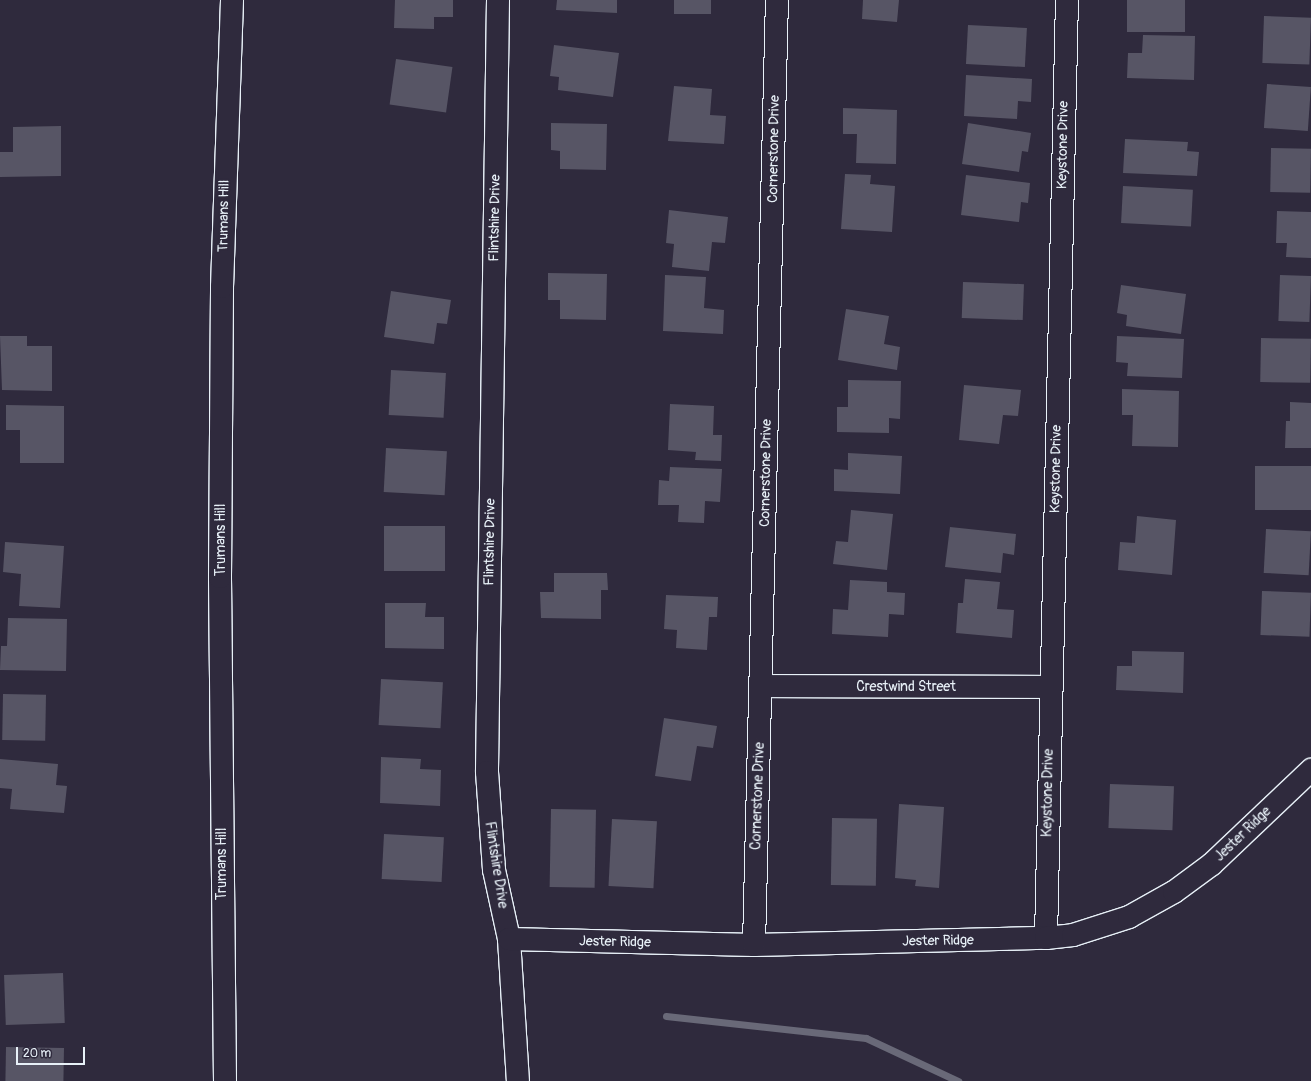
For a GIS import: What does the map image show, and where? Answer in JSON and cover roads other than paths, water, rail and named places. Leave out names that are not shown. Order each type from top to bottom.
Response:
[{"type":"street","name":"Trumans Hill","points":[[225,1081],[220,570],[222,288],[232,0]]},
{"type":"street","name":"Flintshire Drive","points":[[498,0],[486,772],[494,870],[509,939],[518,1081]]},
{"type":"street","name":"Cornerstone Drive","points":[[754,945],[777,0]]},
{"type":"street","name":"Keystone Drive","points":[[1046,938],[1050,687],[1067,0]]},
{"type":"street","name":"Crestwind Street","points":[[761,686],[1050,687]]},
{"type":"street","name":"Jester Ridge","points":[[509,939],[754,945],[1046,938],[1073,935],[1103,927],[1129,917],[1174,892],[1212,864],[1311,770]]},
{"type":"waterway","points":[[666,1016],[866,1038],[958,1081]]}]
